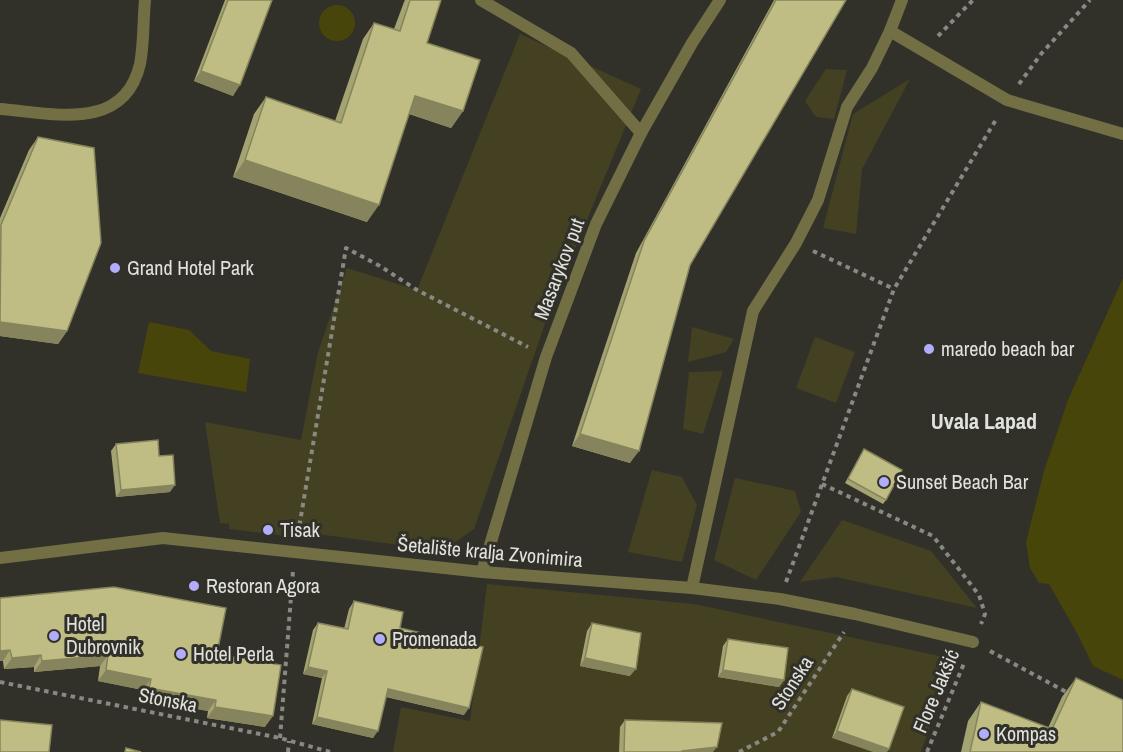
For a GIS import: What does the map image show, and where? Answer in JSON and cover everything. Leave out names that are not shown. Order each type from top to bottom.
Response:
[{"type":"street","points":[[0,109],[81,116],[110,108],[129,91],[140,64],[145,0]]},
{"type":"street","points":[[481,0],[571,53],[641,133]]},
{"type":"street","name":"Masarykov put","points":[[482,572],[546,357],[596,224],[641,133],[692,43],[720,0]]},
{"type":"street","points":[[692,588],[753,311],[796,243],[818,200],[847,107],[872,68],[902,0]]},
{"type":"street","points":[[890,31],[1007,100],[1123,134]]},
{"type":"street","name":"Šetalište kralja Zvonimira","points":[[0,558],[163,538],[482,572],[692,588],[780,599],[973,642]]},
{"type":"path","points":[[923,51],[973,0]]},
{"type":"path","points":[[780,599],[894,289],[1007,100],[1041,54],[1090,0]]},
{"type":"path","points":[[796,243],[894,289]]},
{"type":"path","points":[[280,738],[294,553],[346,248],[380,266],[417,290],[546,357]]},
{"type":"path","name":"Flore Jakšić","points":[[822,484],[933,536],[979,595],[985,614],[927,752]]},
{"type":"path","name":"Stonska","points":[[739,752],[778,732],[855,614]]},
{"type":"path","points":[[973,642],[1073,696]]},
{"type":"path","name":"Stonska","points":[[0,682],[280,738],[330,752]]},
{"type":"path","points":[[288,752],[289,740]]},
{"type":"shaded area","points":[[337,5],[350,10],[355,23],[350,36],[337,41],[324,36],[319,23],[324,10]]},
{"type":"shaded area","points":[[520,34],[641,89],[549,312],[474,529],[448,547],[407,546],[287,530],[286,536],[229,529],[229,524],[220,523],[205,422],[301,440],[318,352],[347,268],[417,290]]},
{"type":"shaded area","points":[[826,69],[847,70],[834,119],[816,117],[805,101]]},
{"type":"shaded area","points":[[910,79],[862,169],[856,234],[823,228],[853,114]]},
{"type":"shaded area","points":[[1123,278],[1123,680],[1093,666],[1049,584],[1039,583],[1030,568],[1026,542],[1044,471],[1068,400]]},
{"type":"shaded area","points":[[149,322],[189,330],[211,351],[250,359],[246,392],[138,373]]},
{"type":"shaded area","points":[[692,327],[734,339],[726,352],[688,362]]},
{"type":"shaded area","points":[[815,337],[855,352],[836,403],[796,388]]},
{"type":"shaded area","points":[[723,371],[703,434],[683,429],[689,372]]},
{"type":"shaded area","points":[[652,470],[682,477],[697,505],[682,562],[628,552]]},
{"type":"shaded area","points":[[735,478],[795,491],[801,512],[756,580],[714,560]]},
{"type":"shaded area","points":[[842,520],[931,551],[977,608],[836,577],[800,582]]},
{"type":"shaded area","points":[[487,584],[694,604],[954,659],[921,752],[393,752],[401,707],[470,721]]},
{"type":"building","points":[[228,0],[272,0],[240,85],[201,71]]},
{"type":"building","points":[[410,0],[441,0],[427,43],[480,60],[463,111],[415,96],[379,205],[245,160],[266,97],[341,123],[374,23],[400,31]]},
{"type":"building","points":[[776,0],[846,0],[690,265],[639,451],[580,434],[644,241]]},
{"type":"building","points":[[38,137],[94,148],[101,243],[67,331],[0,322],[1,225]]},
{"type":"building","points":[[158,440],[159,456],[173,455],[175,485],[121,490],[116,444]]},
{"type":"building","points":[[864,449],[902,470],[886,500],[848,479]]},
{"type":"building","points":[[114,587],[226,608],[217,654],[281,665],[273,716],[215,707],[216,700],[149,688],[151,679],[106,670],[108,655],[42,661],[41,655],[12,658],[10,650],[0,651],[0,598]]},
{"type":"building","points":[[354,601],[403,612],[400,628],[483,647],[469,708],[388,689],[378,731],[317,717],[327,671],[308,667],[318,623],[348,629]]},
{"type":"building","points":[[592,623],[641,633],[636,669],[585,658]]},
{"type":"building","points":[[728,639],[788,648],[784,680],[723,670]]},
{"type":"building","points":[[1076,678],[1123,700],[1123,752],[970,752],[981,702],[1052,729]]},
{"type":"building","points":[[852,689],[904,707],[889,749],[837,731]]},
{"type":"building","points":[[0,720],[52,725],[49,752],[0,752]]},
{"type":"building","points":[[625,720],[722,723],[717,747],[682,752],[624,752]]},
{"type":"building","points":[[126,748],[141,752],[125,752]]},
{"type":"place","name":"Grand Hotel Park","points":[[115,268]]},
{"type":"place","name":"maredo beach bar","points":[[929,349]]},
{"type":"place","name":"Sunset Beach Bar","points":[[884,482]]},
{"type":"place","name":"Tisak","points":[[268,530]]},
{"type":"place","name":"Restoran Agora","points":[[194,586]]},
{"type":"place","name":"Hotel Dubrovnik","points":[[54,636]]},
{"type":"place","name":"Promenada","points":[[380,639]]},
{"type":"place","name":"Hotel Perla","points":[[181,654]]},
{"type":"place","name":"Kompas","points":[[984,734]]},
{"type":"district","name":"Uvala Lapad","points":[[984,421]]}]
